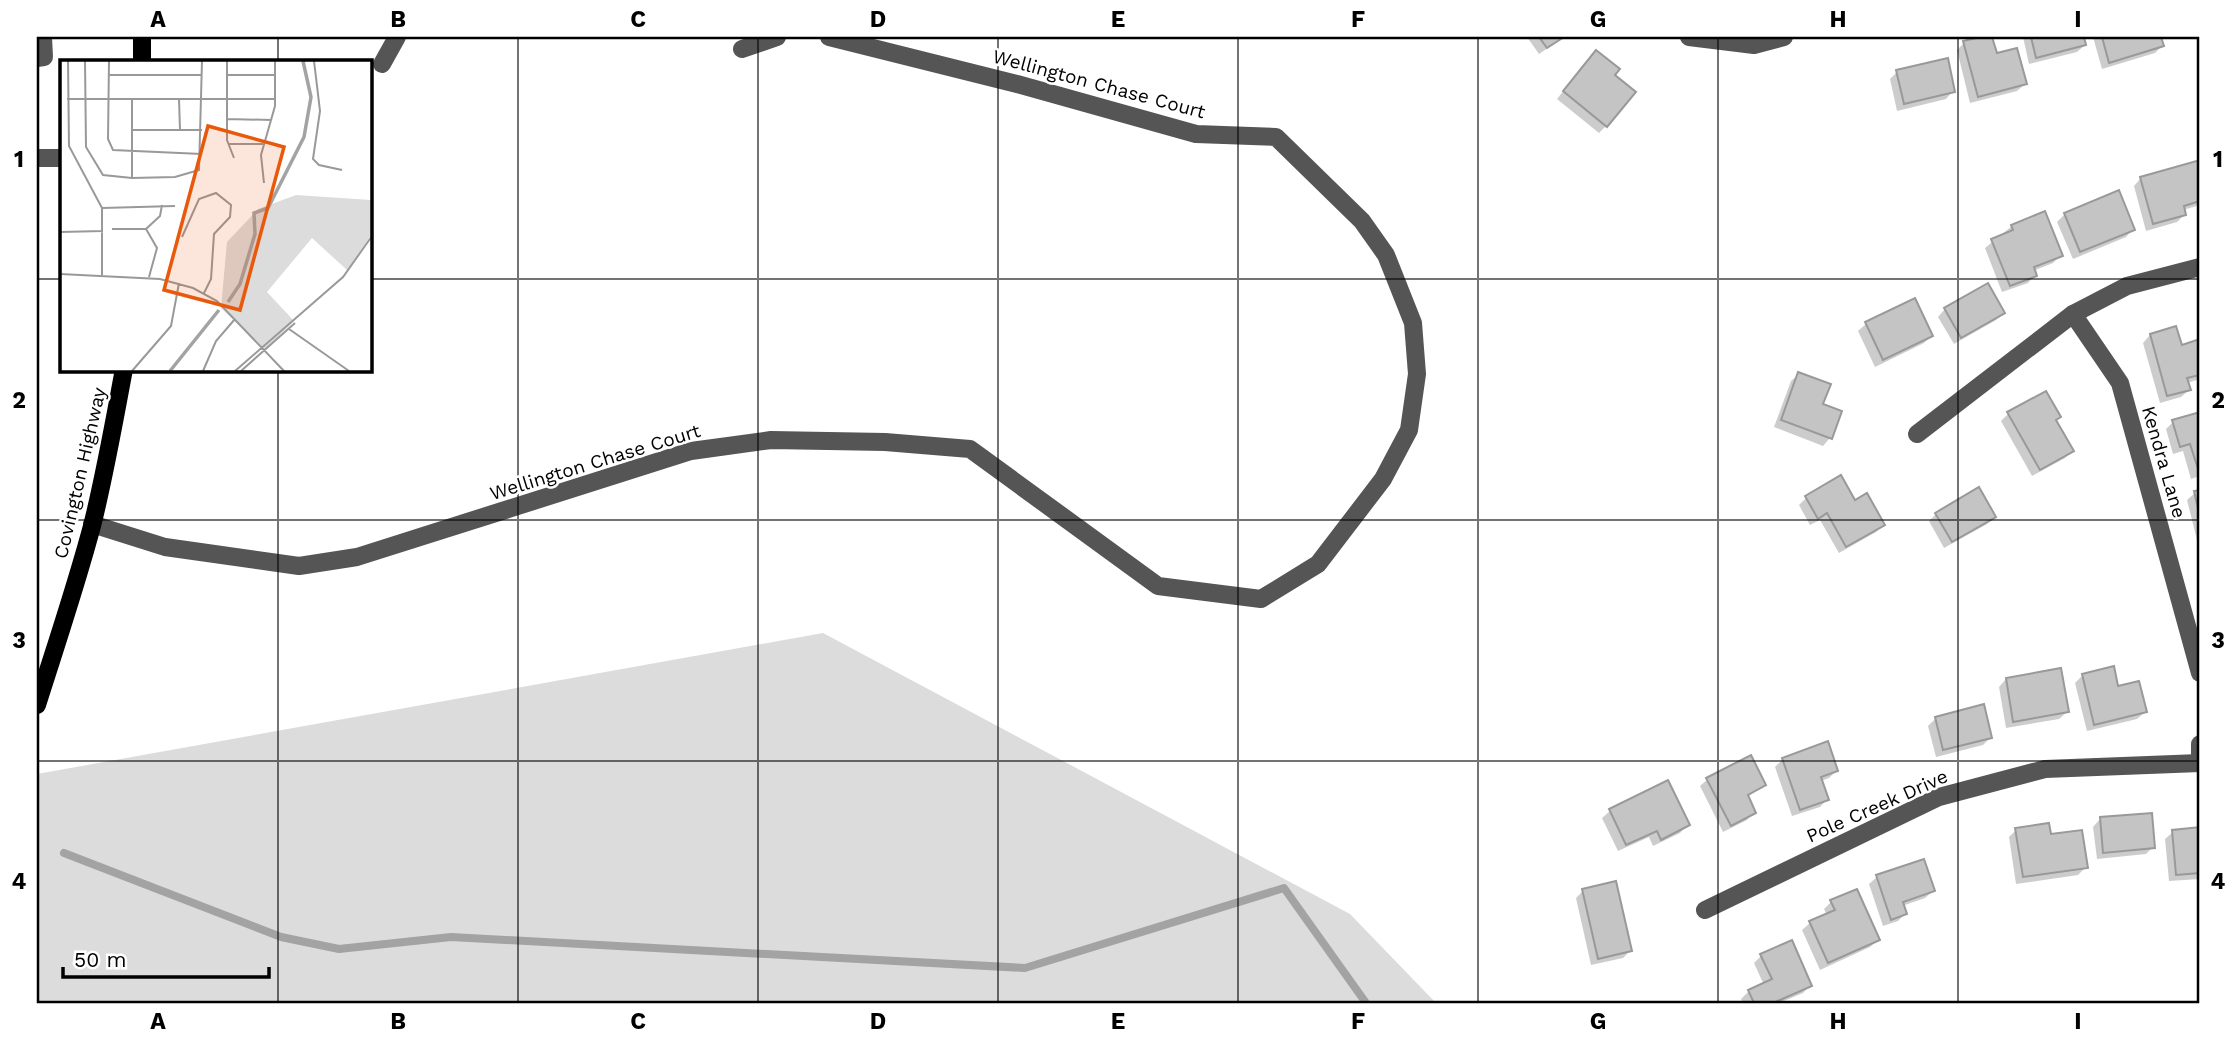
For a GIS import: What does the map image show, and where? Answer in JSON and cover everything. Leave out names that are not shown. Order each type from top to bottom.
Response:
[{"type":"main road","points":[[142,37],[142,60]]},
{"type":"main road","name":"Covington Highway","points":[[37,705],[92,524],[111,444],[124,371]]},
{"type":"street","points":[[37,58],[44,57],[43,37]]},
{"type":"street","points":[[382,64],[397,37]]},
{"type":"street","points":[[742,48],[777,37]]},
{"type":"street","name":"Wellington Chase Court","points":[[92,524],[165,547],[299,566],[357,557],[691,451],[771,440],[885,442],[970,449],[1158,586],[1261,599],[1318,564],[1383,479],[1409,430],[1417,374],[1413,323],[1386,255],[1362,221],[1276,137],[1196,134],[1017,84],[829,37]]},
{"type":"street","points":[[1689,37],[1754,45],[1784,37]]},
{"type":"street","points":[[37,158],[60,158]]},
{"type":"street","points":[[1917,434],[2073,314],[2127,286],[2200,267]]},
{"type":"street","name":"Kendra Lane","points":[[2073,314],[2120,383],[2200,673]]},
{"type":"street","points":[[2200,744],[2200,763]]},
{"type":"street","name":"Pole Creek Drive","points":[[1705,910],[1939,797],[2045,769],[2200,763]]},
{"type":"shaded area","points":[[823,633],[1350,914],[1436,1003],[37,1003],[37,774]]},
{"type":"building","points":[[1539,37],[1564,37],[1547,48]]},
{"type":"building","points":[[1992,37],[1997,53],[2017,48],[2027,84],[1978,97],[1963,41]]},
{"type":"building","points":[[2031,37],[2084,37],[2086,45],[2036,58]]},
{"type":"building","points":[[2102,37],[2161,37],[2164,46],[2109,63]]},
{"type":"building","points":[[1596,50],[1620,69],[1615,75],[1636,92],[1607,127],[1563,91]]},
{"type":"building","points":[[1948,58],[1955,92],[1904,104],[1896,70]]},
{"type":"building","points":[[2200,160],[2200,201],[2184,206],[2186,215],[2153,224],[2140,177]]},
{"type":"building","points":[[2119,190],[2135,230],[2080,252],[2064,213]]},
{"type":"building","points":[[2045,211],[2063,256],[2034,267],[2037,276],[2010,286],[1991,239],[2013,230],[2011,225]]},
{"type":"building","points":[[1988,283],[2005,313],[1961,338],[1944,308]]},
{"type":"building","points":[[1915,298],[1933,336],[1883,360],[1865,322]]},
{"type":"building","points":[[2176,326],[2182,345],[2200,339],[2200,375],[2187,378],[2191,390],[2167,396],[2150,334]]},
{"type":"building","points":[[1798,372],[1831,384],[1823,404],[1842,411],[1832,439],[1781,420]]},
{"type":"building","points":[[2046,391],[2061,417],[2056,420],[2074,451],[2040,470],[2007,412]]},
{"type":"building","points":[[2200,412],[2199,472],[2190,444],[2180,447],[2172,420]]},
{"type":"building","points":[[1841,475],[1855,500],[1867,493],[1885,525],[1846,547],[1827,513],[1818,519],[1805,496]]},
{"type":"building","points":[[1979,487],[1996,517],[1952,542],[1935,513]]},
{"type":"building","points":[[2200,490],[2200,517],[2194,491]]},
{"type":"building","points":[[2114,666],[2118,686],[2139,681],[2147,712],[2094,725],[2082,674]]},
{"type":"building","points":[[2061,668],[2069,712],[2013,722],[2006,678]]},
{"type":"building","points":[[1984,704],[1992,738],[1943,750],[1935,717]]},
{"type":"building","points":[[1828,741],[1838,771],[1821,777],[1829,800],[1800,810],[1782,758]]},
{"type":"building","points":[[1751,755],[1766,785],[1748,795],[1756,813],[1731,826],[1706,778]]},
{"type":"building","points":[[1668,780],[1690,825],[1661,840],[1657,831],[1626,845],[1609,809]]},
{"type":"building","points":[[2152,813],[2155,848],[2103,853],[2100,817]]},
{"type":"building","points":[[2049,823],[2051,834],[2082,830],[2088,868],[2023,877],[2015,828]]},
{"type":"building","points":[[2200,827],[2200,873],[2176,875],[2172,830]]},
{"type":"building","points":[[1924,859],[1935,891],[1903,902],[1907,914],[1891,920],[1876,875]]},
{"type":"building","points":[[1616,881],[1632,951],[1598,959],[1582,889]]},
{"type":"building","points":[[1857,889],[1880,940],[1828,963],[1809,921],[1835,910],[1830,900]]},
{"type":"building","points":[[1792,940],[1812,986],[1773,1003],[1754,1003],[1748,990],[1772,979],[1760,954]]},
{"type":"waterway","points":[[64,853],[281,937],[339,949],[451,937],[1025,968],[1284,888],[1366,1003]]}]
